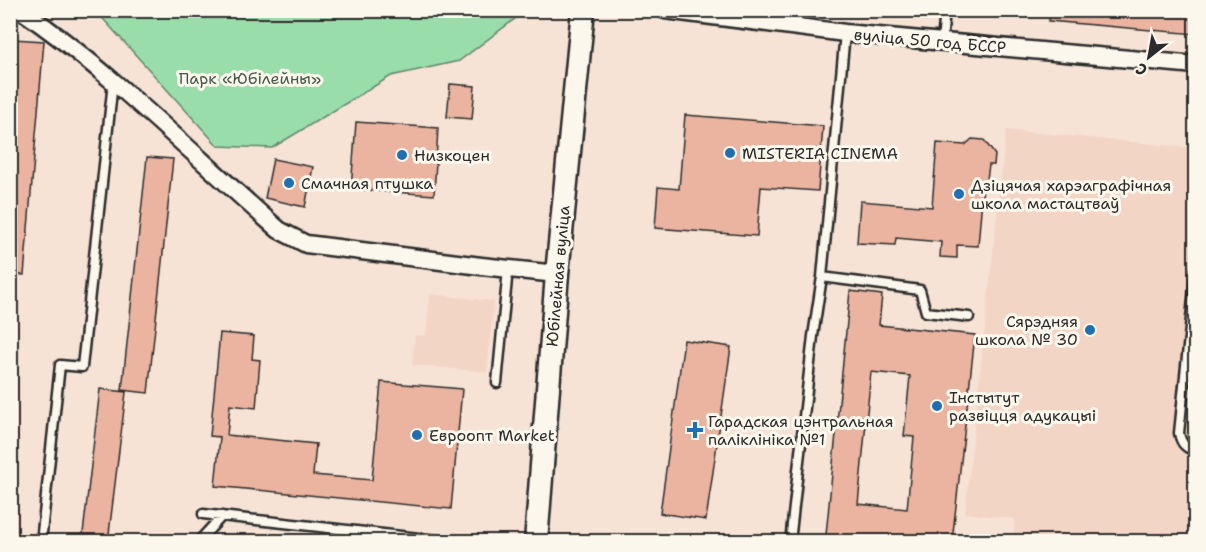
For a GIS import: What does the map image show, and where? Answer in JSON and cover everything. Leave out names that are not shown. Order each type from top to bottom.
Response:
[{"type":"main road","name":"Юбілейная вуліца","points":[[536,542],[557,274],[583,10]]},
{"type":"street","points":[[21,10],[113,82],[279,230],[306,244],[508,270],[557,274]]},
{"type":"street","name":"вуліца 50 год БССР","points":[[664,10],[845,33],[1196,65]]},
{"type":"lane","points":[[942,42],[945,10]]},
{"type":"lane","points":[[790,542],[822,276],[845,33]]},
{"type":"lane","points":[[41,542],[60,365],[82,367],[113,82]]},
{"type":"lane","points":[[496,383],[508,270]]},
{"type":"lane","points":[[1196,270],[1179,433],[1181,443],[1189,449],[1196,450]]},
{"type":"lane","points":[[822,276],[920,290],[926,312],[969,317]]},
{"type":"lane","points":[[202,514],[455,542]]},
{"type":"lane","points":[[198,542],[222,516]]},
{"type":"shaded area","name":"Сярэдняя школа № 30","points":[[1006,130],[1195,148],[1195,541],[1013,541],[1015,519],[965,513]]},
{"type":"shaded area","points":[[430,294],[494,301],[487,372],[412,365],[415,335],[426,336]]},
{"type":"green space","name":"Парк «Юбілейны»","points":[[96,11],[517,11],[516,18],[459,61],[391,76],[272,148],[218,146]]},
{"type":"building","points":[[1050,10],[1196,10],[1196,34],[1049,21]]},
{"type":"building","points":[[13,39],[44,41],[24,275],[10,274],[10,71]]},
{"type":"building","points":[[450,84],[475,86],[472,119],[447,117]]},
{"type":"building","points":[[685,115],[823,126],[818,191],[761,187],[757,236],[655,228],[658,187],[679,189]]},
{"type":"building","points":[[356,122],[438,128],[434,195],[351,189]]},
{"type":"building","name":"Дзіцячая харэаграфічная школа мастацтваў","points":[[972,139],[984,140],[995,155],[994,165],[989,165],[986,186],[983,186],[978,246],[957,245],[957,258],[940,257],[941,242],[896,238],[895,245],[857,243],[860,201],[932,207],[937,143],[965,145]]},
{"type":"building","points":[[147,157],[173,159],[148,393],[122,390]]},
{"type":"building","name":"Смачная птушка","points":[[273,159],[313,167],[305,207],[265,198]]},
{"type":"building","name":"Інстытут развіцця адукацыі","points":[[850,291],[882,295],[879,325],[975,335],[952,542],[891,542],[826,535]],"holes":[[[871,372],[910,376],[904,436],[914,437],[907,509],[858,504]]]},
{"type":"building","points":[[220,333],[254,336],[252,359],[260,360],[256,408],[230,405],[227,435],[316,444],[313,475],[372,480],[381,382],[462,389],[451,509],[215,486],[220,437],[210,436]]},
{"type":"building","name":"Гарадская цэнтральная паліклініка №1","points":[[684,340],[731,347],[706,520],[660,513]]},
{"type":"building","points":[[100,389],[126,392],[108,542],[82,542]]},
{"type":"place","name":"MISTERIA CINEMA","points":[[730,153]]},
{"type":"place","name":"Низкоцен","points":[[402,155]]},
{"type":"place","name":"Смачная птушка","points":[[289,183]]},
{"type":"place","name":"Дзіцячая харэаграфічная школа мастацтваў","points":[[959,194]]},
{"type":"place","name":"Сярэдняя школа № 30","points":[[1090,330]]},
{"type":"place","name":"Інстытут развіцця адукацыі","points":[[937,406]]},
{"type":"place","name":"Гарадская цэнтральная паліклініка №1","points":[[695,430]]},
{"type":"place","name":"Евроопт Market","points":[[417,435]]}]
